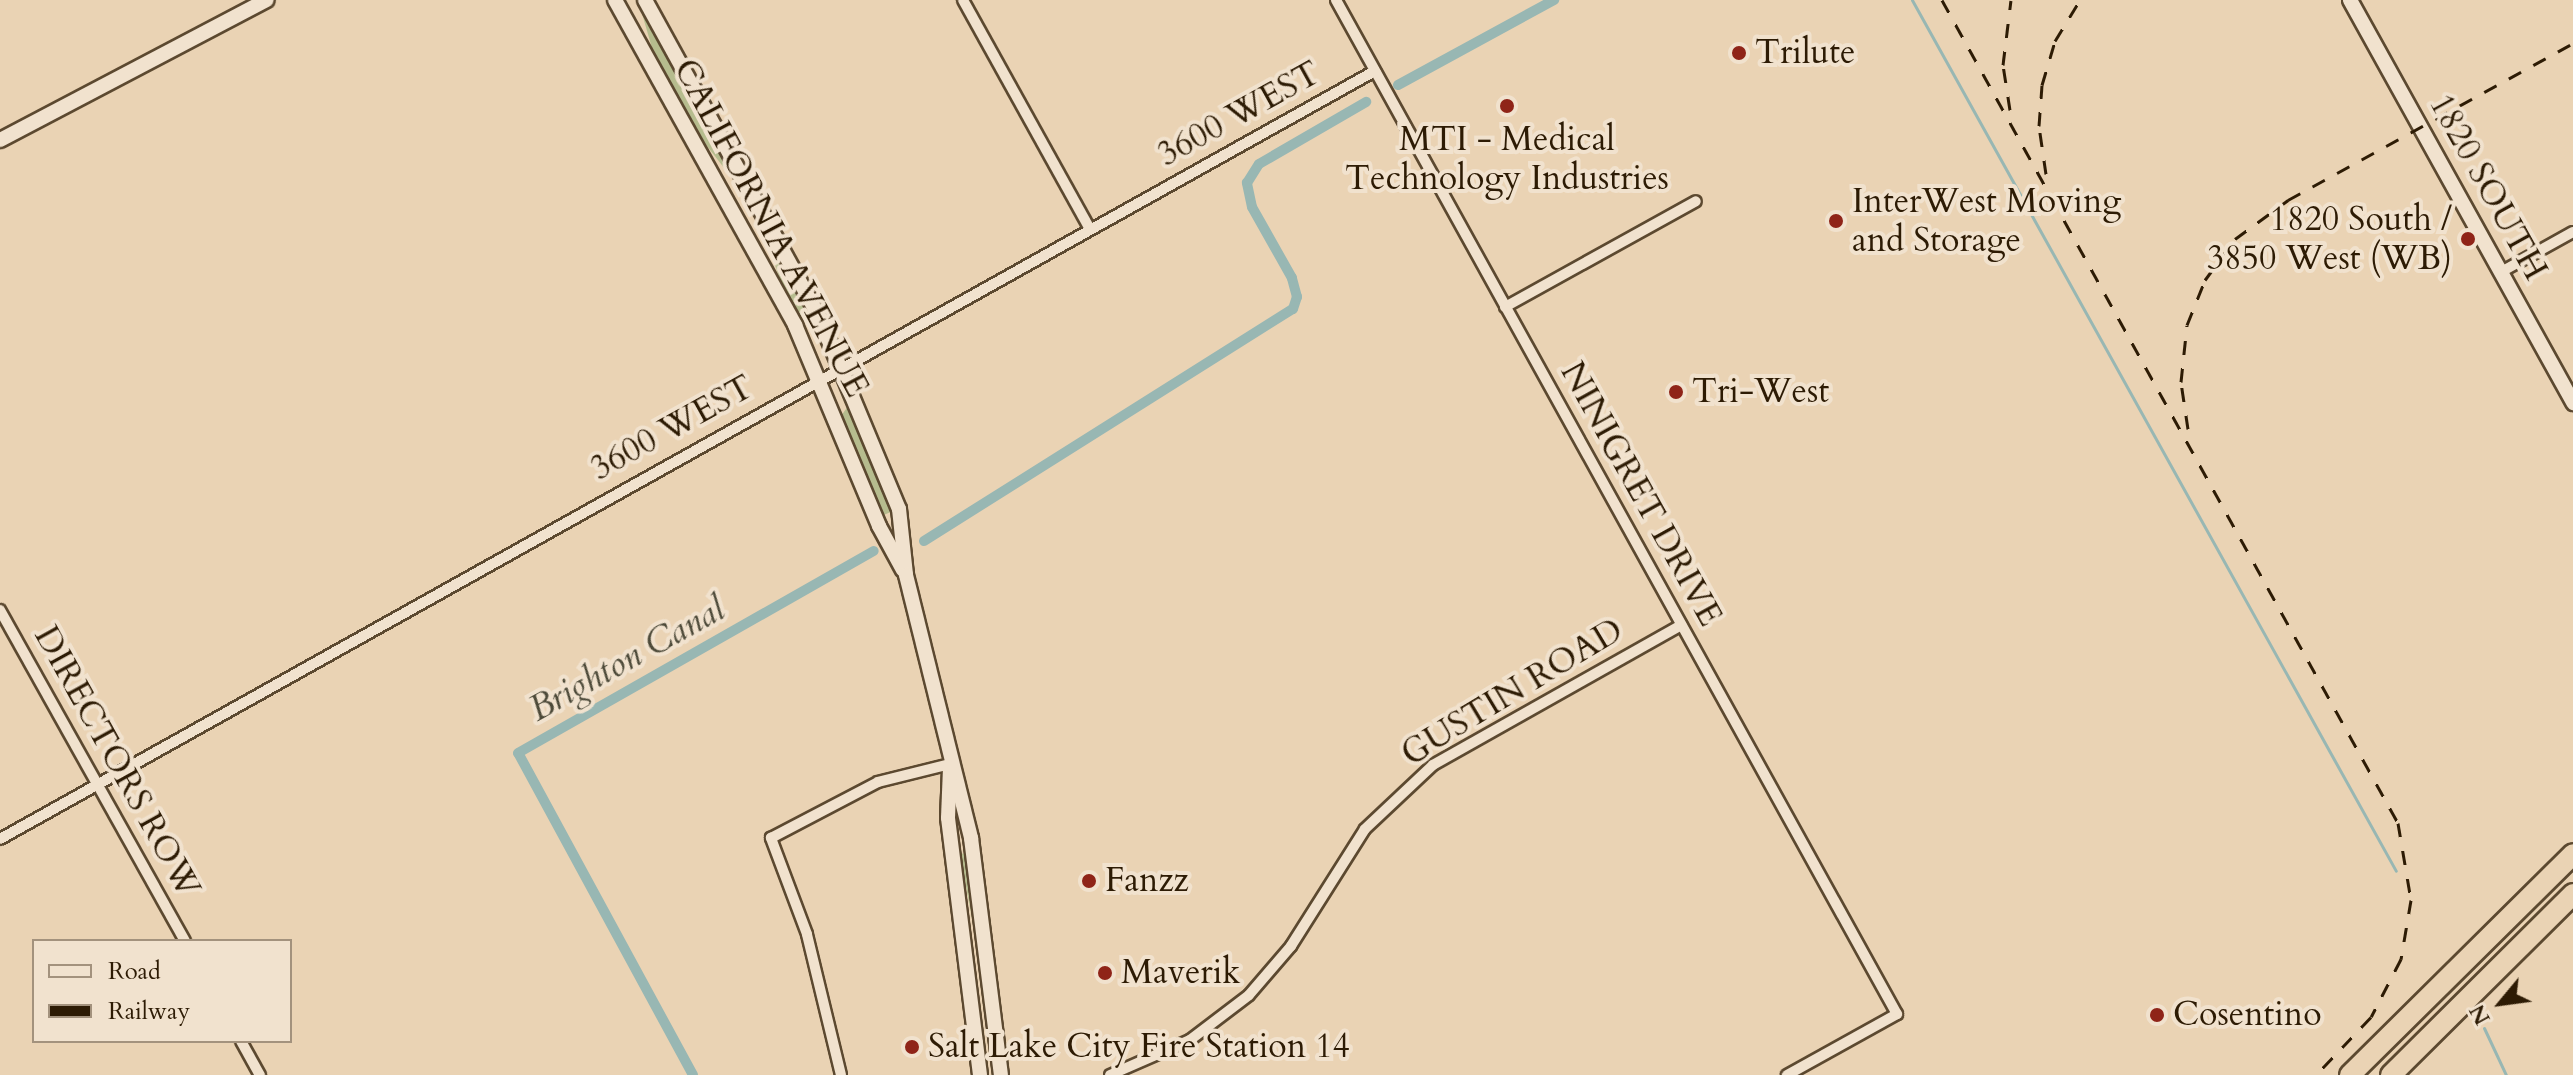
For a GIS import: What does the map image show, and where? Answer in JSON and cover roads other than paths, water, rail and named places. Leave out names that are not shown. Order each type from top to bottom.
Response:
[{"type":"highway","points":[[2350,1075],[2573,854]]},
{"type":"highway","points":[[2391,1075],[2573,894]]},
{"type":"main road","points":[[0,140],[267,0]]},
{"type":"main road","name":"CALIFORNIA AVENUE","points":[[645,0],[762,209],[842,365],[899,509],[906,575],[950,764],[971,838],[1001,1075]]},
{"type":"main road","name":"1820 SOUTH","points":[[2350,0],[2573,403]]},
{"type":"main road","name":"CALIFORNIA AVENUE","points":[[621,2],[820,377],[879,526],[906,575]]},
{"type":"main road","points":[[739,221],[762,209]]},
{"type":"main road","name":"CALIFORNIA AVENUE","points":[[950,764],[948,818],[980,1075]]},
{"type":"street","points":[[963,0],[1090,229]]},
{"type":"street","name":"NINIGRET DRIVE","points":[[1336,0],[1897,1014],[1787,1075]]},
{"type":"street","name":"3600 WEST","points":[[0,839],[820,377],[1375,71]]},
{"type":"street","points":[[1505,307],[1696,201]]},
{"type":"street","points":[[2501,272],[2573,232]]},
{"type":"street","name":"DIRECTORS ROW","points":[[0,610],[184,939]]},
{"type":"street","name":"GUSTIN ROAD","points":[[1110,1075],[1190,1040],[1249,995],[1291,946],[1365,829],[1423,773],[1681,625]]},
{"type":"street","points":[[841,1075],[811,947],[771,838],[878,782],[950,764]]},
{"type":"street","points":[[242,1043],[260,1075]]},
{"type":"waterway","name":"Brighton Canal","points":[[1398,85],[1554,0]]},
{"type":"waterway","points":[[1912,0],[2396,871]]},
{"type":"waterway","name":"Brighton Canal","points":[[924,541],[1293,309],[1297,297],[1292,278],[1252,207],[1247,183],[1259,164],[1366,102]]},
{"type":"waterway","name":"Brighton Canal","points":[[693,1075],[518,753],[874,551]]},
{"type":"waterway","points":[[2484,1028],[2506,1075]]},
{"type":"railway","points":[[1942,0],[2398,823],[2411,900],[2401,959],[2371,1017],[2316,1075]]},
{"type":"railway","points":[[2010,110],[2003,65],[2011,0]]},
{"type":"railway","points":[[2046,174],[2039,126],[2042,85],[2055,41],[2080,0]]},
{"type":"railway","points":[[2188,429],[2181,382],[2187,325],[2205,280],[2235,239],[2288,200],[2573,43]]},
{"type":"place","name":"Trilute","points":[[1739,53]]},
{"type":"place","name":"MTI - Medical Technology Industries","points":[[1507,106]]},
{"type":"place","name":"InterWest Moving and Storage","points":[[1836,221]]},
{"type":"place","name":"1820 South / 3850 West (WB)","points":[[2468,239]]},
{"type":"place","name":"Tri-West","points":[[1676,392]]},
{"type":"place","name":"Fanzz","points":[[1089,881]]},
{"type":"place","name":"Maverik","points":[[1105,973]]},
{"type":"place","name":"Cosentino","points":[[2157,1015]]},
{"type":"place","name":"Salt Lake City Fire Station 14","points":[[912,1047]]}]
